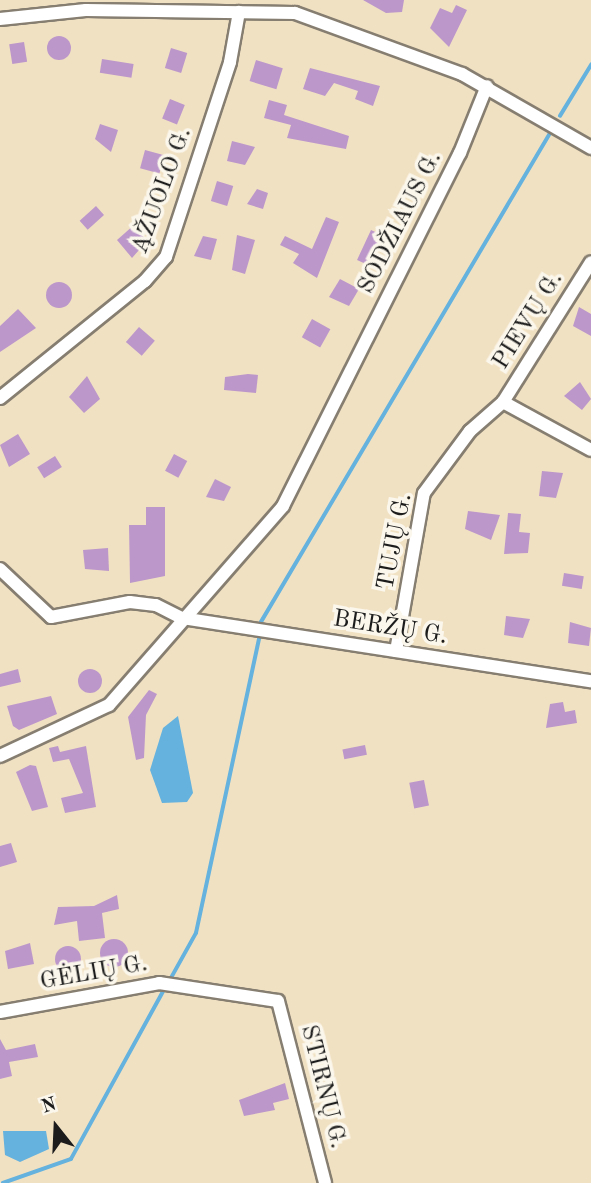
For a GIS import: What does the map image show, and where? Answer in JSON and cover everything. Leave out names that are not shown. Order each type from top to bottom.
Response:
[{"type":"street","points":[[0,19],[86,10],[295,13],[335,24],[487,86],[591,148]]},
{"type":"street","name":"ĄŽUOLO G.","points":[[0,398],[145,281],[166,257],[230,62],[239,12]]},
{"type":"street","name":"SODŽIAUS G.","points":[[0,756],[109,705],[182,618],[283,506],[460,153],[487,86]]},
{"type":"street","name":"PIEVŲ G.","points":[[503,402],[591,262]]},
{"type":"street","points":[[503,402],[591,450]]},
{"type":"street","name":"TUJŲ G.","points":[[396,651],[424,492],[464,438],[503,402]]},
{"type":"street","points":[[0,569],[51,617],[130,602],[182,618]]},
{"type":"street","name":"BERŽŲ G.","points":[[182,618],[591,681]]},
{"type":"street","name":"GĖLIŲ G.","points":[[0,1012],[159,983],[278,1001]]},
{"type":"street","name":"STIRNŲ G.","points":[[278,1001],[325,1183]]},
{"type":"water","points":[[178,716],[193,793],[187,802],[162,803],[150,770],[163,728]]},
{"type":"water","points":[[3,1131],[46,1131],[49,1149],[20,1162],[5,1155]]},
{"type":"building","points":[[363,0],[404,0],[402,12],[386,13]]},
{"type":"building","points":[[456,5],[467,10],[449,47],[430,28],[440,8],[452,13]]},
{"type":"building","points":[[59,36],[68,39],[71,48],[68,57],[59,60],[50,57],[47,48],[50,39]]},
{"type":"building","points":[[24,42],[27,62],[12,64],[9,44]]},
{"type":"building","points":[[171,48],[187,53],[181,73],[165,68]]},
{"type":"building","points":[[102,59],[134,64],[131,78],[100,73]]},
{"type":"building","points":[[256,60],[283,68],[276,89],[250,81]]},
{"type":"building","points":[[310,68],[380,86],[373,106],[355,99],[358,91],[334,83],[325,96],[303,89]]},
{"type":"building","points":[[170,99],[185,105],[177,124],[162,118]]},
{"type":"building","points":[[269,100],[287,105],[284,115],[349,136],[346,149],[287,138],[291,125],[264,118]]},
{"type":"building","points":[[100,124],[118,130],[111,152],[95,139]]},
{"type":"building","points":[[232,141],[255,147],[245,165],[227,161]]},
{"type":"building","points":[[145,150],[164,155],[159,174],[140,168]]},
{"type":"building","points":[[217,181],[233,186],[227,206],[211,201]]},
{"type":"building","points":[[257,189],[268,193],[263,209],[247,204]]},
{"type":"building","points":[[96,206],[104,215],[88,230],[80,221]]},
{"type":"building","points":[[326,217],[339,222],[317,278],[293,263],[299,254],[280,245],[285,236],[312,249]]},
{"type":"building","points":[[134,225],[147,241],[132,258],[117,240]]},
{"type":"building","points":[[371,230],[384,236],[370,266],[357,260]]},
{"type":"building","points":[[237,235],[255,240],[245,274],[232,270]]},
{"type":"building","points":[[203,236],[217,239],[211,260],[194,256]]},
{"type":"building","points":[[340,279],[359,289],[349,306],[329,297]]},
{"type":"building","points":[[59,282],[68,286],[72,295],[68,304],[59,308],[50,304],[46,295],[50,286]]},
{"type":"building","points":[[579,307],[591,314],[591,336],[573,326]]},
{"type":"building","points":[[18,309],[36,328],[0,352],[0,326]]},
{"type":"building","points":[[312,319],[330,329],[320,348],[302,337]]},
{"type":"building","points":[[139,327],[155,341],[142,356],[126,342]]},
{"type":"building","points":[[258,375],[256,393],[224,390],[225,377]]},
{"type":"building","points":[[87,376],[100,399],[84,413],[69,397]]},
{"type":"building","points":[[580,382],[591,399],[582,410],[564,396]]},
{"type":"building","points":[[18,434],[30,454],[9,467],[0,445]]},
{"type":"building","points":[[174,454],[187,461],[178,478],[165,471]]},
{"type":"building","points":[[55,456],[62,467],[44,478],[37,467]]},
{"type":"building","points":[[542,471],[563,473],[556,498],[539,496]]},
{"type":"building","points":[[215,479],[231,487],[224,501],[206,497]]},
{"type":"building","points":[[146,507],[165,507],[165,576],[130,583],[129,525],[146,525]]},
{"type":"building","points":[[468,511],[500,515],[491,540],[465,529]]},
{"type":"building","points":[[508,513],[521,514],[519,532],[530,533],[528,553],[504,554]]},
{"type":"building","points":[[108,548],[109,571],[85,569],[83,550]]},
{"type":"building","points":[[564,573],[584,576],[582,589],[562,586]]},
{"type":"building","points":[[506,616],[530,619],[523,638],[504,635]]},
{"type":"building","points":[[570,622],[591,628],[589,646],[568,643]]},
{"type":"building","points":[[18,669],[21,682],[0,687],[0,674]]},
{"type":"building","points":[[90,669],[99,672],[102,681],[99,690],[90,693],[81,690],[78,681],[81,672]]},
{"type":"building","points":[[149,690],[157,694],[146,715],[144,758],[136,760],[128,717]]},
{"type":"building","points":[[51,696],[57,714],[19,730],[13,726],[7,706]]},
{"type":"building","points":[[563,702],[565,712],[575,710],[577,723],[546,728],[550,704]]},
{"type":"building","points":[[365,745],[367,755],[344,759],[342,749]]},
{"type":"building","points":[[58,746],[60,752],[86,746],[96,807],[65,813],[61,798],[83,793],[69,759],[53,762],[49,748]]},
{"type":"building","points":[[30,765],[36,766],[48,807],[32,811],[16,772]]},
{"type":"building","points":[[424,780],[429,806],[414,808],[409,783]]},
{"type":"building","points":[[11,843],[17,862],[0,867],[0,846]]},
{"type":"building","points":[[117,895],[119,909],[102,913],[105,938],[79,941],[77,921],[54,925],[58,907],[94,906]]},
{"type":"building","points":[[114,939],[124,943],[128,953],[124,963],[114,967],[104,963],[100,953],[104,943]]},
{"type":"building","points":[[30,943],[34,964],[8,969],[5,951]]},
{"type":"building","points":[[68,946],[77,950],[81,959],[77,968],[68,972],[59,968],[55,959],[59,950]]},
{"type":"building","points":[[0,1039],[6,1050],[35,1044],[38,1057],[9,1062],[12,1076],[0,1079]]},
{"type":"building","points":[[285,1083],[289,1099],[273,1103],[275,1110],[244,1116],[239,1100]]},
{"type":"waterway","points":[[560,116],[591,65]]},
{"type":"waterway","points":[[261,622],[549,135]]},
{"type":"waterway","points":[[171,978],[196,933],[259,638]]},
{"type":"waterway","points":[[3,1183],[71,1159],[164,990]]}]
